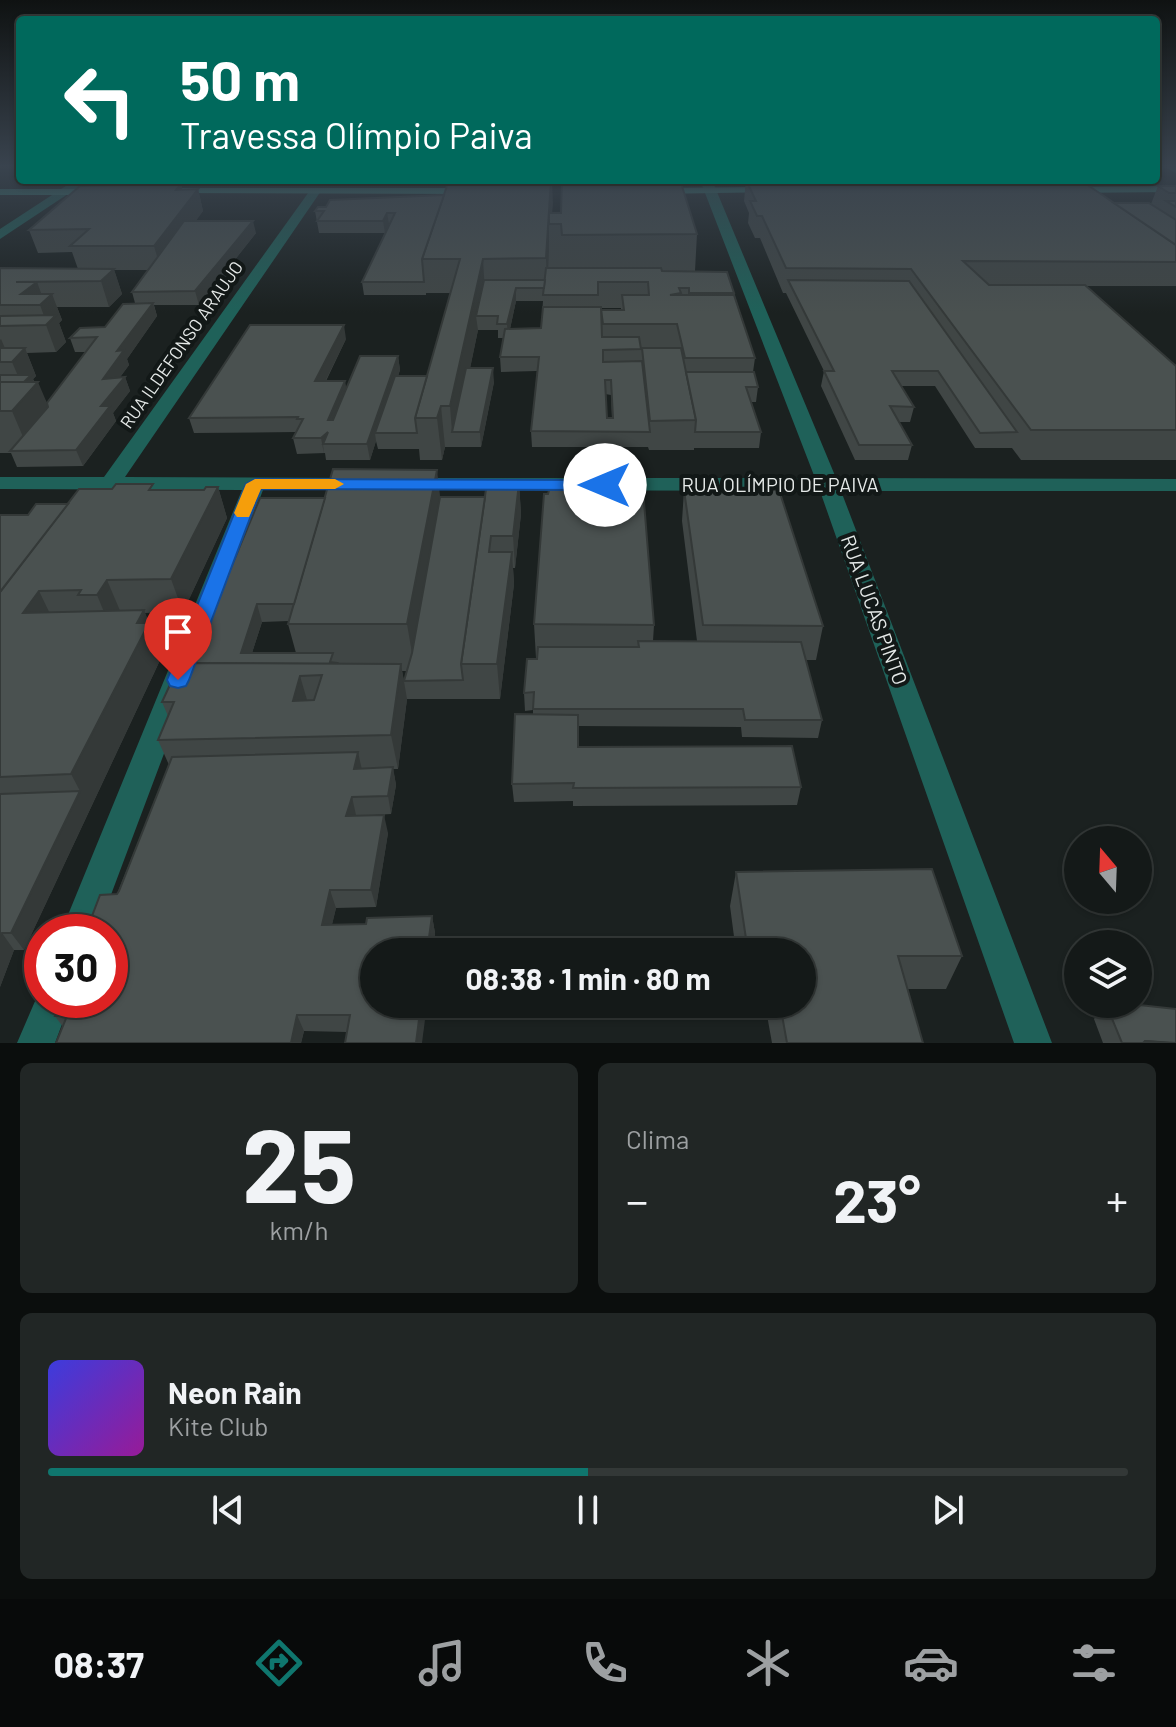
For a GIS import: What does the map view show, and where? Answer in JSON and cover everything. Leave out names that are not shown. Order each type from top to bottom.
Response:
[{"type":"street","points":[[0,235],[30,216]]},
{"type":"street","name":"RUA ILDEFONSO ARAUJO","points":[[110,484],[298,216]]},
{"type":"street","name":"RUA LUCAS PINTO","points":[[721,216],[828,485],[1033,1043]]},
{"type":"street","name":"RUA OLÍMPIO DE PAIVA","points":[[0,483],[1176,485]]},
{"type":"street","points":[[86,914],[255,484]]},
{"type":"street","points":[[36,1043],[45,1018]]},
{"type":"building","points":[[46,216],[177,216],[154,246],[70,246],[89,229],[29,230]]},
{"type":"building","points":[[321,216],[386,216],[383,221],[317,221]]},
{"type":"building","points":[[394,216],[437,216],[422,259],[424,282],[362,282]]},
{"type":"building","points":[[437,216],[549,216],[546,258],[483,259],[450,406],[441,406],[437,418],[415,418],[460,259],[422,259]]},
{"type":"building","points":[[549,216],[691,216],[697,234],[562,235],[561,224],[549,224]]},
{"type":"building","points":[[757,216],[1133,216],[1176,245],[1176,262],[963,261],[989,285],[1085,285],[1176,366],[1176,430],[1031,430],[911,269],[786,268],[762,216]]},
{"type":"building","points":[[1133,216],[1169,216],[1176,220],[1176,245]]},
{"type":"building","points":[[184,221],[253,221],[195,291],[132,292]]},
{"type":"building","points":[[0,268],[114,269],[101,281],[16,282],[37,282],[21,294],[52,294],[40,305],[0,305]]},
{"type":"building","points":[[546,268],[661,268],[662,271],[727,272],[734,293],[689,293],[689,288],[679,288],[681,293],[670,295],[734,295],[755,358],[685,358],[677,324],[603,324],[601,310],[624,310],[622,295],[649,295],[648,282],[598,282],[598,295],[543,295]]},
{"type":"building","points":[[484,280],[545,280],[544,288],[516,288],[507,324],[497,324],[498,316],[476,316]]},
{"type":"building","points":[[788,280],[909,281],[1017,432],[980,433],[938,371],[892,371],[914,407],[890,406],[912,445],[859,445],[824,371],[834,371]]},
{"type":"building","points":[[153,303],[117,351],[124,350],[103,379],[125,377],[101,406],[110,406],[76,450],[10,451],[48,407],[47,403],[97,337],[70,338],[80,328],[105,327],[123,304]]},
{"type":"building","points":[[543,307],[601,307],[602,337],[639,337],[641,349],[603,350],[603,362],[642,361],[650,432],[531,431],[539,357],[500,357],[505,329],[541,328]],"holes":[[[605,380],[611,380],[613,418],[607,418]]]},
{"type":"building","points":[[56,315],[46,325],[0,326],[0,316]]},
{"type":"building","points":[[250,325],[344,325],[315,381],[345,381],[328,420],[333,420],[360,356],[398,356],[367,444],[323,444],[328,432],[321,438],[293,438],[303,419],[298,417],[189,418]]},
{"type":"building","points":[[0,348],[25,348],[12,362],[0,362]]},
{"type":"building","points":[[642,348],[681,348],[696,420],[650,421]]},
{"type":"building","points":[[466,368],[493,368],[480,432],[452,432]]},
{"type":"building","points":[[686,372],[754,372],[758,387],[746,387],[761,432],[695,432],[696,420]]},
{"type":"building","points":[[0,375],[31,375],[24,382],[0,382]]},
{"type":"building","points":[[395,376],[427,376],[415,418],[417,433],[375,433]]},
{"type":"building","points":[[0,382],[38,382],[12,411],[0,411]]},
{"type":"building","points":[[333,469],[437,470],[407,624],[288,624]]},
{"type":"building","points":[[487,482],[519,483],[513,536],[491,536],[489,552],[512,552],[497,664],[461,664]]},
{"type":"building","points":[[116,484],[153,484],[149,490],[218,487],[171,579],[107,580],[97,595],[78,595],[81,590],[39,591],[23,613],[144,610],[137,623],[149,623],[71,774],[0,777],[0,592],[79,489],[112,489]]},
{"type":"building","points":[[549,490],[643,490],[654,625],[534,624],[544,494],[548,494]]},
{"type":"building","points":[[684,490],[779,490],[823,626],[703,625]]},
{"type":"building","points":[[440,497],[485,497],[461,664],[463,680],[404,681],[412,653]]},
{"type":"building","points":[[260,498],[325,498],[294,604],[257,604],[241,653],[333,653],[330,662],[336,664],[191,663]]},
{"type":"building","points":[[36,504],[68,504],[0,592],[0,515],[28,515]]},
{"type":"building","points":[[638,641],[801,642],[822,720],[745,720],[743,709],[533,709],[534,692],[524,693],[527,659],[537,659],[538,647],[639,647]]},
{"type":"building","points":[[180,663],[401,664],[391,735],[158,740],[174,702],[162,702]],"holes":[[[322,675],[314,700],[293,701],[300,676]]]},
{"type":"building","points":[[515,714],[578,715],[578,747],[792,746],[801,787],[573,788],[574,783],[512,784]]},
{"type":"building","points":[[358,752],[354,769],[393,767],[388,796],[352,797],[346,816],[384,815],[371,890],[330,890],[322,925],[366,924],[367,918],[432,916],[429,938],[360,938],[360,1018],[419,1018],[416,1043],[345,1043],[350,1015],[297,1015],[291,1043],[56,1043],[66,1018],[128,1018],[128,914],[93,914],[100,895],[117,894],[119,891],[172,757]]},
{"type":"building","points":[[80,791],[11,933],[2,933],[0,937],[0,794]]},
{"type":"building","points":[[932,869],[962,956],[898,956],[923,1043],[787,1043],[783,1018],[816,1018],[816,938],[746,938],[736,872]]},
{"type":"building","points":[[1152,1006],[1176,1009],[1176,1043],[1122,1043],[1112,1018],[1152,1018]]},
{"type":"slow traffic","points":[[243,513],[255,484],[335,484]]},
{"type":"route","points":[[178,680],[255,484],[605,485]]}]
